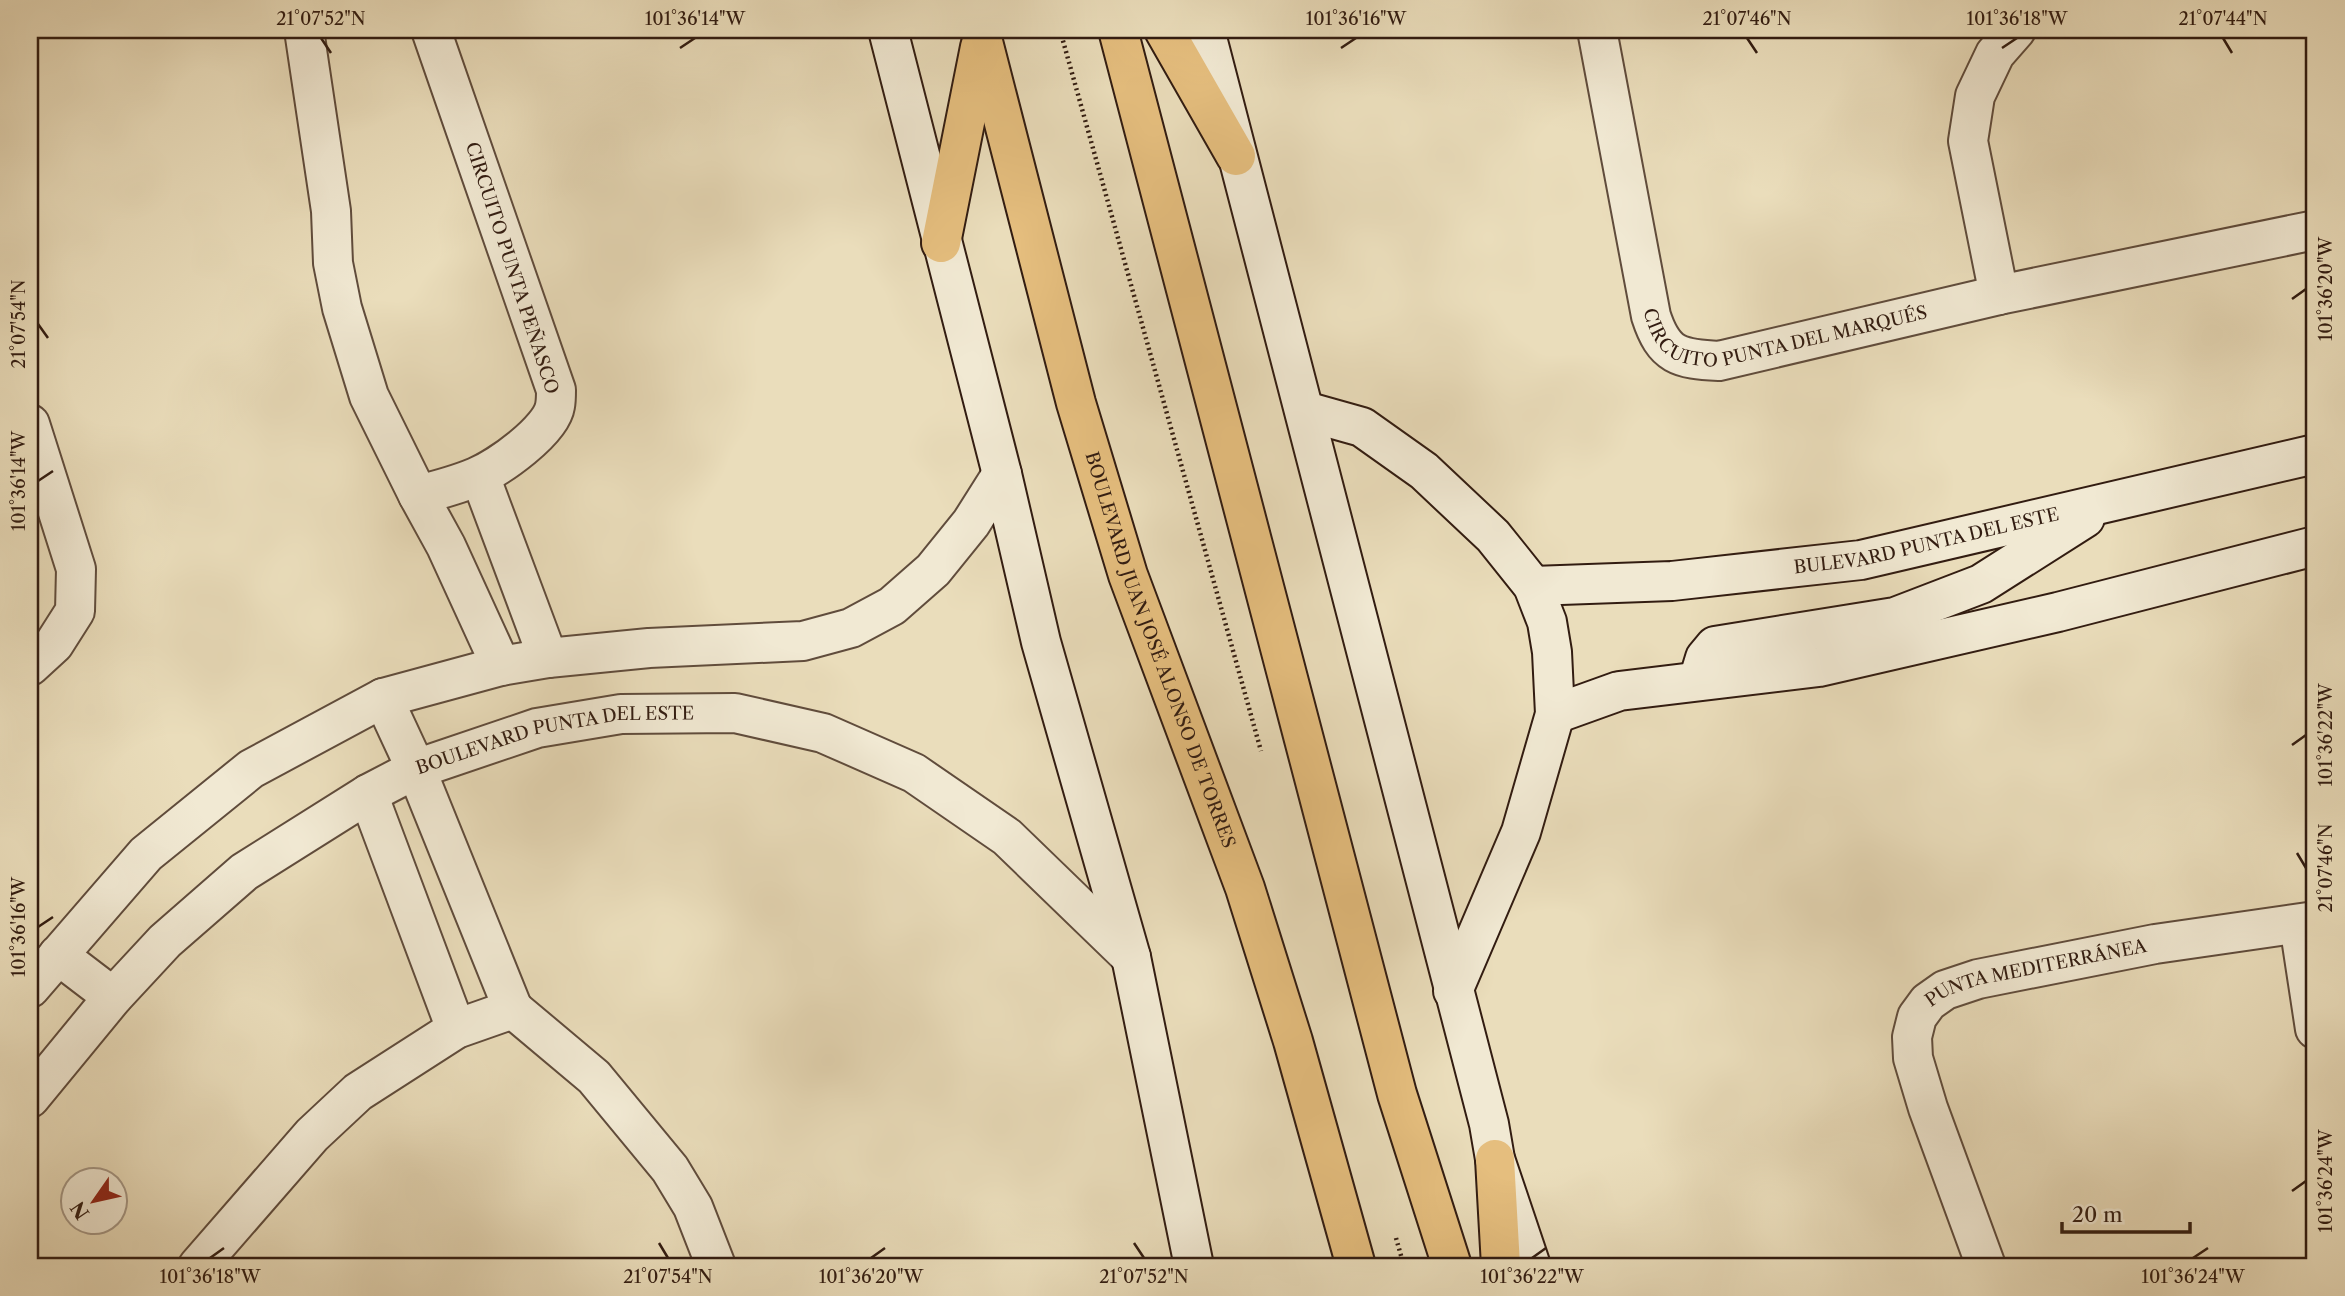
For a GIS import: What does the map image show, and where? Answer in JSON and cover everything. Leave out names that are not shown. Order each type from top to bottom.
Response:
[{"type":"main road","points":[[1118,30],[1397,1094],[1452,1266]]},
{"type":"main road","points":[[1164,30],[1236,156]]},
{"type":"main road","points":[[941,243],[981,34]]},
{"type":"main road","name":"BOULEVARD JUAN JOSÉ ALONSO DE TORRES","points":[[981,34],[1076,403],[1128,575],[1245,888],[1293,1041],[1356,1266]]},
{"type":"main road","points":[[1495,1158],[1501,1266]]},
{"type":"street","points":[[304,30],[331,211],[333,263],[342,308],[369,396],[446,546],[501,666]]},
{"type":"street","name":"CIRCUITO PUNTA PEÑASCO","points":[[418,495],[480,476],[526,445],[544,429],[555,407],[556,390],[431,30]]},
{"type":"street","points":[[888,30],[1002,474],[1041,642],[1131,957],[1194,1266]]},
{"type":"street","points":[[1205,30],[1489,1124],[1495,1158],[1531,1266]]},
{"type":"street","points":[[1999,295],[1968,141],[1975,96],[1995,54],[2016,30]]},
{"type":"street","name":"CIRCUITO PUNTA DEL MARQUÉS","points":[[1607,40],[1651,316],[1663,345],[1682,357],[1719,361],[1999,295],[2315,230]]},
{"type":"street","points":[[1305,411],[1362,427],[1424,471],[1493,536],[1533,586],[1547,622],[1552,652],[1555,714],[1521,832],[1453,991]]},
{"type":"street","points":[[30,424],[76,569],[75,611],[54,643],[30,666]]},
{"type":"street","name":"BULEVARD PUNTA DEL ESTE","points":[[1533,586],[1672,581],[1861,560],[2315,454]]},
{"type":"street","points":[[30,988],[146,853],[251,769],[383,698],[501,666],[548,658],[649,648],[803,641],[851,628],[892,606],[933,570],[971,523],[1002,474]]},
{"type":"street","points":[[480,476],[548,658]]},
{"type":"street","points":[[1698,681],[1705,659],[1715,646],[1895,617],[1981,584],[2107,504]]},
{"type":"street","points":[[1555,714],[1619,691],[1819,667],[2058,612],[2315,547]]},
{"type":"street","points":[[383,698],[416,769],[513,1009],[594,1077],[670,1169],[693,1208],[716,1266]]},
{"type":"street","name":"BOULEVARD PUNTA DEL ESTE","points":[[30,1098],[113,997],[165,941],[244,872],[368,794],[416,769],[537,729],[621,713],[735,713],[823,733],[914,773],[1006,837],[1131,957]]},
{"type":"street","points":[[368,794],[456,1030]]},
{"type":"street","name":"PUNTA MEDITERRÁNEA","points":[[1986,1266],[1928,1108],[1913,1058],[1912,1037],[1917,1017],[1928,1002],[1945,990],[1979,979],[2155,944],[2307,922],[2315,1029]]},
{"type":"street","points":[[58,955],[113,997]]},
{"type":"street","points":[[198,1266],[312,1135],[358,1092],[456,1030],[513,1009]]},
{"type":"path","points":[[1060,30],[1262,756]]},
{"type":"path","points":[[1393,1226],[1404,1266]]}]
